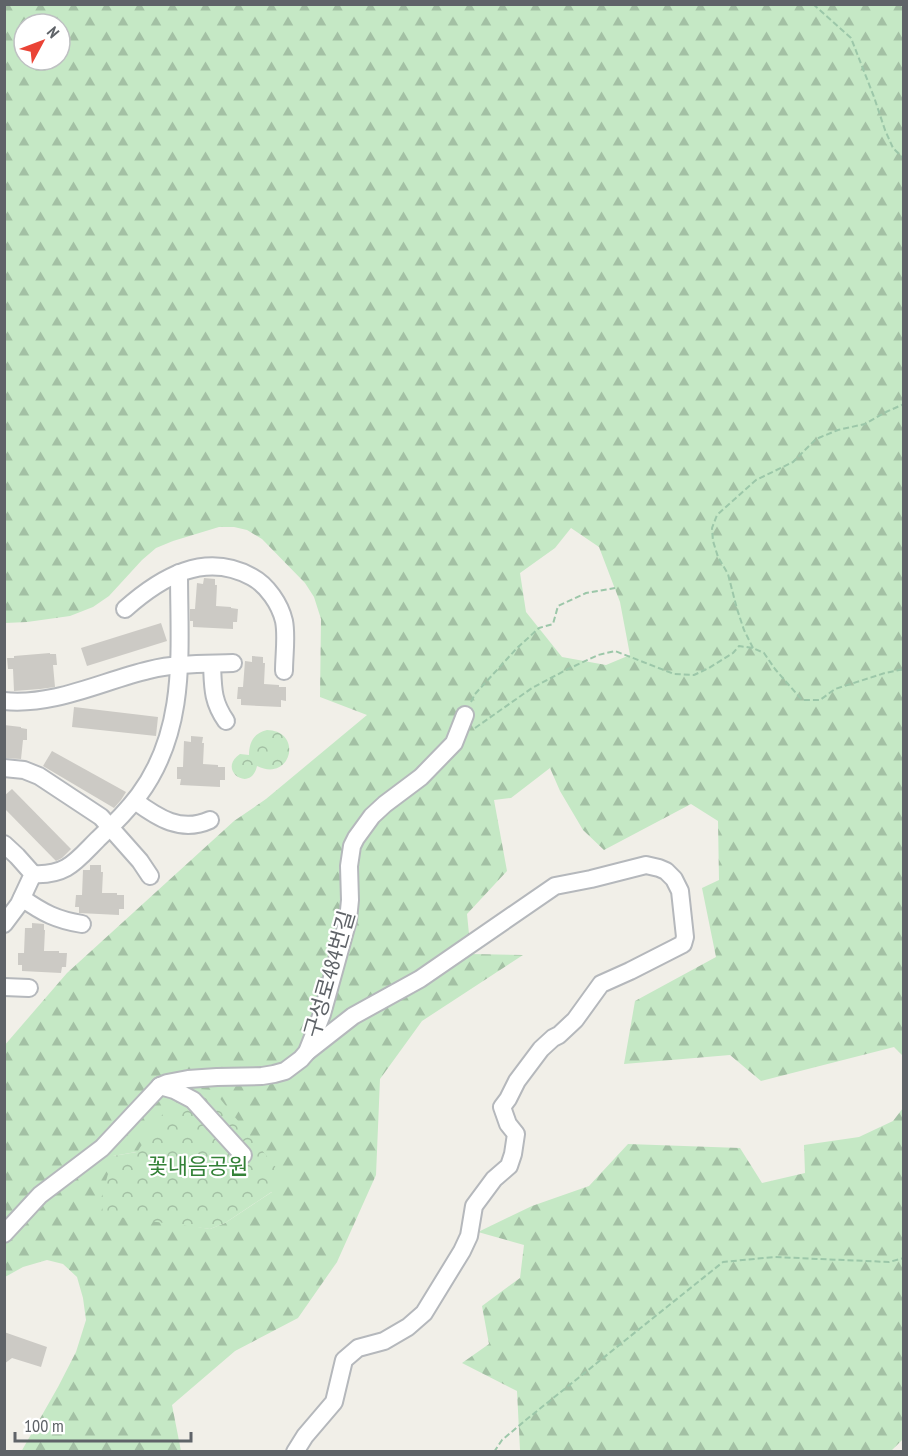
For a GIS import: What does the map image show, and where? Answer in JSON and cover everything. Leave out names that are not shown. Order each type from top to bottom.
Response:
[{"type":"street","points":[[124,609],[160,581],[178,573],[199,567],[234,568],[263,585],[283,617],[284,671]]},
{"type":"street","points":[[33,874],[54,873],[66,869],[135,801],[154,770],[167,740],[177,702],[178,573]]},
{"type":"street","points":[[4,701],[64,696],[136,673],[179,664],[233,663]]},
{"type":"street","points":[[212,664],[213,695],[226,721]]},
{"type":"street","name":"구성로484번길","points":[[160,1086],[188,1079],[274,1074],[294,1065],[307,1052],[322,1014],[348,920],[349,866],[352,846],[372,816],[421,777],[454,743],[469,722]]},
{"type":"street","points":[[4,768],[24,770],[39,776],[101,817],[140,861],[150,876]]},
{"type":"street","points":[[135,801],[153,814],[172,823],[196,825],[210,820]]},
{"type":"street","points":[[4,844],[33,874]]},
{"type":"street","points":[[296,1452],[305,1436],[334,1402],[344,1360],[358,1348],[384,1341],[408,1327],[424,1313],[462,1251],[469,1236],[474,1206],[494,1179],[510,1166],[516,1134],[508,1124],[502,1107],[517,1081],[541,1049],[574,1020],[601,984],[683,944],[685,938],[680,891],[674,879],[666,871],[646,865],[555,886],[420,979],[353,1016],[307,1052]]},
{"type":"street","points":[[4,924],[14,912],[33,874]]},
{"type":"street","points":[[22,898],[49,916],[82,924]]},
{"type":"street","points":[[4,987],[29,988]]},
{"type":"street","points":[[4,1234],[40,1195],[102,1148],[160,1086],[193,1100],[243,1155]]},
{"type":"path","points":[[813,4],[851,38],[885,130],[893,148],[903,159]]},
{"type":"path","points":[[753,648],[744,630],[728,574],[718,557],[713,541],[712,528],[717,515],[756,480],[793,462],[816,439],[838,430],[865,424],[903,404]]},
{"type":"path","points":[[469,722],[475,694],[517,648],[539,628],[553,624],[558,606],[586,593],[615,588]]},
{"type":"path","points":[[469,722],[566,670],[598,655],[615,651],[674,674],[694,675],[733,653],[739,646],[753,648],[764,653],[802,700],[820,700],[835,689],[903,669]]},
{"type":"path","points":[[494,1452],[502,1440],[527,1419],[723,1262],[774,1257],[889,1262],[903,1258]]},
{"type":"green space","points":[[5,5],[903,5],[903,1056],[894,1047],[761,1081],[730,1055],[624,1064],[635,1001],[716,957],[702,888],[719,880],[718,821],[691,804],[604,850],[583,830],[560,791],[550,768],[511,798],[494,800],[507,871],[467,914],[471,954],[523,955],[422,1021],[380,1079],[376,1175],[337,1262],[298,1318],[235,1351],[172,1405],[181,1451],[21,1452],[76,1352],[86,1320],[77,1277],[63,1264],[47,1260],[23,1267],[5,1277],[4,1046],[67,973],[234,821],[266,799],[367,715],[320,697],[321,619],[314,597],[305,583],[262,539],[247,530],[219,527],[156,548],[109,596],[93,607],[70,616],[5,623]],"holes":[[[571,528],[599,547],[620,602],[630,655],[606,665],[562,657],[526,612],[520,573],[555,548]],[[136,1152],[272,1192],[225,1223],[210,1229],[198,1227],[113,1156]]]},
{"type":"green space","points":[[267,730],[279,733],[286,738],[289,755],[285,762],[278,768],[269,769],[257,766],[254,774],[248,778],[243,779],[237,776],[232,767],[234,760],[240,754],[249,755],[253,739],[259,733]]},
{"type":"green space","name":"꽃내음공원","points":[[185,1088],[213,1090],[282,1175],[273,1191],[225,1223],[210,1229],[103,1213],[101,1199],[113,1156],[137,1152],[175,1096]]},
{"type":"green space","points":[[903,1108],[904,1438],[891,1451],[533,1452],[520,1450],[517,1391],[462,1363],[489,1344],[482,1306],[520,1278],[524,1245],[478,1232],[532,1206],[589,1186],[628,1144],[740,1148],[762,1183],[805,1173],[804,1145],[859,1137],[893,1121]]},
{"type":"building","points":[[204,578],[215,579],[216,606],[238,609],[237,622],[233,622],[233,629],[193,627],[193,621],[190,621],[190,609],[195,609],[197,583],[203,584]]},
{"type":"building","points":[[161,623],[167,641],[87,666],[81,648]]},
{"type":"building","points":[[56,654],[57,665],[53,665],[55,687],[14,691],[13,669],[8,669],[7,658]]},
{"type":"building","points":[[252,656],[263,657],[264,684],[286,687],[286,701],[281,700],[281,707],[241,705],[241,699],[237,699],[238,687],[243,687],[245,661],[252,662]]},
{"type":"building","points":[[74,707],[158,717],[156,736],[72,727]]},
{"type":"building","points":[[4,725],[27,729],[27,740],[23,740],[21,759],[4,758]]},
{"type":"building","points":[[191,736],[203,737],[203,764],[225,767],[225,780],[220,780],[220,787],[180,785],[181,779],[177,779],[177,767],[183,767],[184,741],[191,742]]},
{"type":"building","points":[[52,751],[126,792],[121,800],[114,808],[43,766]]},
{"type":"building","points":[[12,789],[71,849],[62,858],[56,861],[4,808],[4,796]]},
{"type":"building","points":[[90,865],[101,865],[102,893],[124,895],[124,909],[119,909],[119,915],[79,913],[79,907],[75,907],[76,895],[82,895],[83,870],[90,870]]},
{"type":"building","points":[[32,923],[44,924],[44,951],[67,953],[66,967],[62,967],[61,973],[22,971],[22,965],[18,965],[18,953],[24,953],[25,928],[32,928]]},
{"type":"building","points":[[4,1332],[47,1347],[41,1367],[12,1358],[4,1364]]}]
